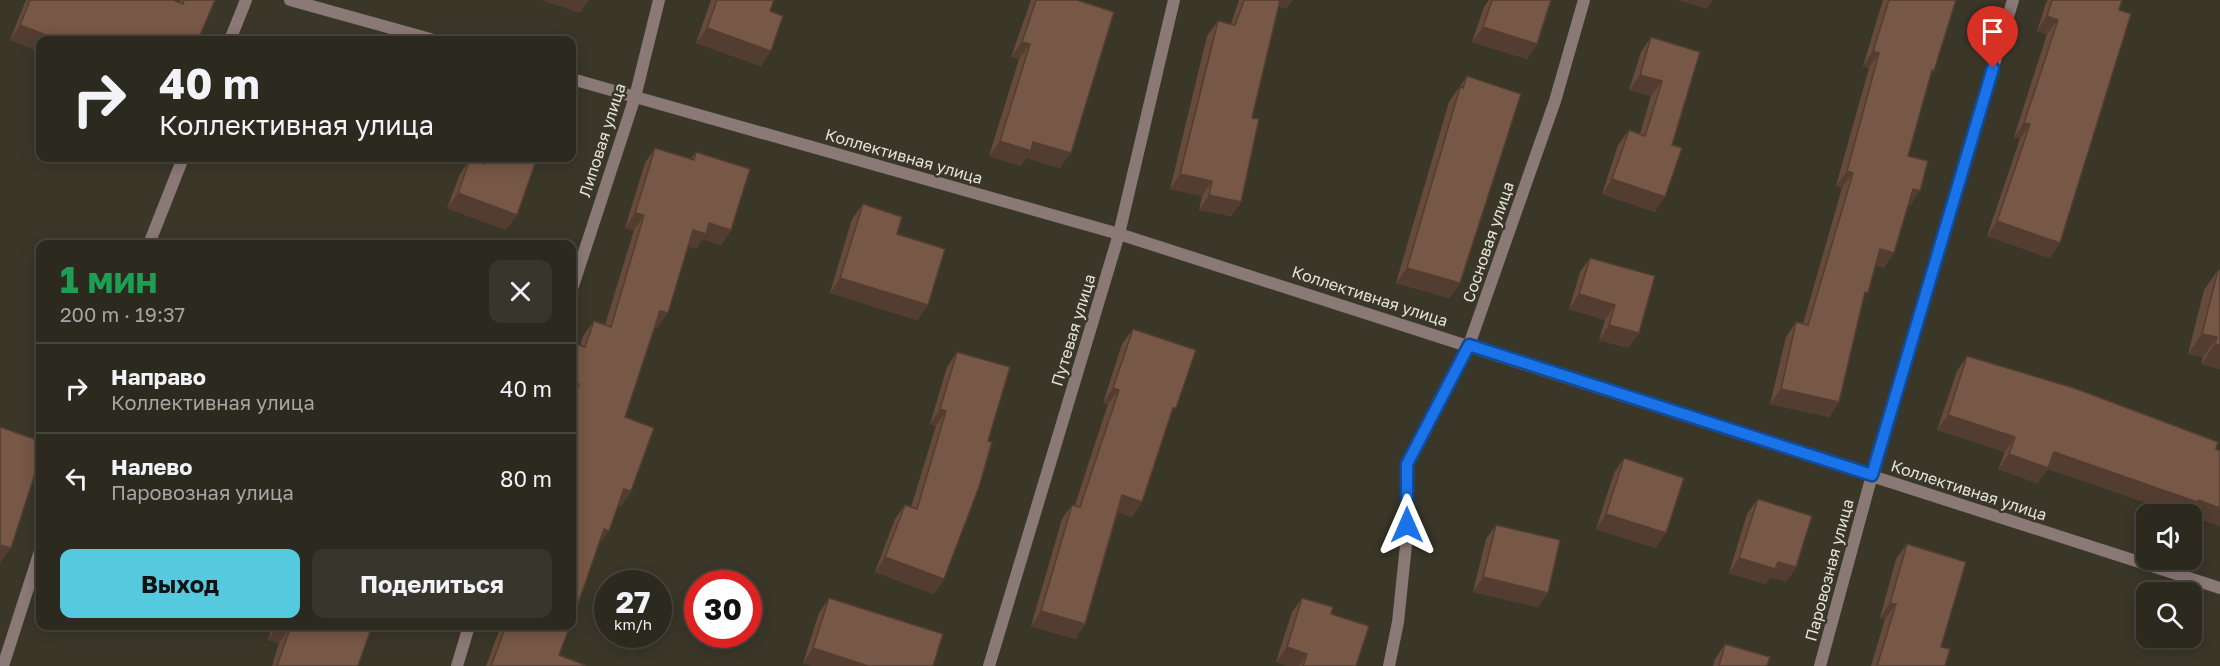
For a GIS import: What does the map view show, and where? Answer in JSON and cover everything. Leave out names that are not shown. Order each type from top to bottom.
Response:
[{"type":"street","points":[[232,36],[246,0]]},
{"type":"street","points":[[292,0],[420,36]]},
{"type":"street","name":"Липовая улица","points":[[576,277],[635,97],[659,0]]},
{"type":"street","name":"Путевая улица","points":[[989,666],[1119,234],[1174,0]]},
{"type":"street","name":"Сосновая улица","points":[[1389,666],[1398,622],[1406,545],[1407,464],[1469,345],[1555,101],[1584,0]]},
{"type":"street","name":"Паровозная улица","points":[[1820,666],[1872,475],[2013,0]]},
{"type":"street","name":"Коллективная улица","points":[[576,80],[1119,234],[2220,588]]},
{"type":"street","points":[[151,240],[181,162]]},
{"type":"street","points":[[3,666],[36,563]]},
{"type":"street","points":[[457,666],[468,630]]},
{"type":"building","points":[[30,0],[173,0],[183,4],[184,0],[215,0],[200,36],[49,36],[20,25]]},
{"type":"building","points":[[717,0],[774,0],[770,11],[783,16],[771,51],[707,28]]},
{"type":"building","points":[[1036,0],[1077,0],[1114,12],[1071,153],[1033,142],[1031,151],[1000,141],[1030,44],[1022,42]]},
{"type":"building","points":[[1244,0],[1280,0],[1252,118],[1259,119],[1241,202],[1209,195],[1212,181],[1180,174],[1218,21],[1235,25]]},
{"type":"building","points":[[1492,0],[1551,0],[1537,44],[1483,27]]},
{"type":"building","points":[[1889,0],[1956,0],[1934,71],[1932,70],[1908,156],[1928,161],[1920,191],[1913,189],[1894,253],[1880,249],[1868,293],[1865,292],[1839,402],[1781,389],[1796,322],[1808,325],[1853,173],[1847,171],[1879,53],[1873,51]]},
{"type":"building","points":[[2052,0],[2122,0],[2119,10],[2131,14],[2060,243],[1997,221],[2030,124],[2024,123],[2058,20],[2047,16]]},
{"type":"building","points":[[1651,37],[1700,52],[1672,145],[1682,148],[1665,197],[1612,179],[1629,130],[1645,136],[1662,81],[1640,75]]},
{"type":"building","points":[[1467,76],[1521,94],[1460,283],[1407,268],[1460,87],[1463,88]]},
{"type":"building","points":[[655,148],[694,160],[696,152],[750,169],[731,230],[709,223],[706,234],[693,230],[668,313],[660,311],[625,417],[654,428],[631,491],[624,489],[609,531],[604,529],[576,610],[576,393],[579,384],[576,383],[576,344],[585,347],[594,321],[611,327],[644,215],[635,213]]},
{"type":"building","points":[[469,162],[485,164],[486,162],[536,162],[517,215],[458,193]]},
{"type":"building","points":[[863,204],[902,217],[897,234],[945,249],[928,305],[840,278]]},
{"type":"building","points":[[1590,258],[1655,276],[1639,333],[1609,325],[1615,305],[1579,294]]},
{"type":"building","points":[[2218,270],[2220,270],[2220,345],[2215,344],[2217,337],[2202,334]]},
{"type":"building","points":[[1133,329],[1196,350],[1176,408],[1173,408],[1142,502],[1122,495],[1085,624],[1041,611],[1072,505],[1080,507],[1119,390],[1113,388]]},
{"type":"building","points":[[957,352],[1010,367],[988,441],[992,442],[979,487],[944,579],[885,557],[905,505],[917,509],[946,411],[940,409]]},
{"type":"building","points":[[1967,356],[2074,388],[2218,442],[2216,449],[2220,451],[2220,508],[2054,452],[2048,468],[2009,454],[2015,437],[1948,415]]},
{"type":"building","points":[[0,427],[36,440],[36,470],[11,548],[0,545]]},
{"type":"building","points":[[1624,458],[1684,478],[1666,533],[1606,514]]},
{"type":"building","points":[[1758,499],[1812,516],[1796,567],[1778,562],[1775,569],[1739,558]]},
{"type":"building","points":[[1496,525],[1560,540],[1548,593],[1483,577]]},
{"type":"building","points":[[1907,544],[1966,562],[1941,647],[1950,649],[1945,666],[1877,666],[1896,604],[1890,603]]},
{"type":"building","points":[[829,598],[943,634],[933,666],[868,666],[813,648]]},
{"type":"building","points":[[1302,598],[1333,607],[1331,614],[1369,626],[1356,666],[1303,666],[1307,654],[1287,647]]},
{"type":"building","points":[[289,630],[371,630],[358,666],[277,666]]},
{"type":"building","points":[[504,630],[568,630],[559,655],[585,665],[584,666],[491,666]]},
{"type":"building","points":[[1725,644],[1770,657],[1767,666],[1719,666]]},
{"type":"route","points":[[1407,525],[1407,464],[1469,345],[1872,475],[1993,68]]}]
